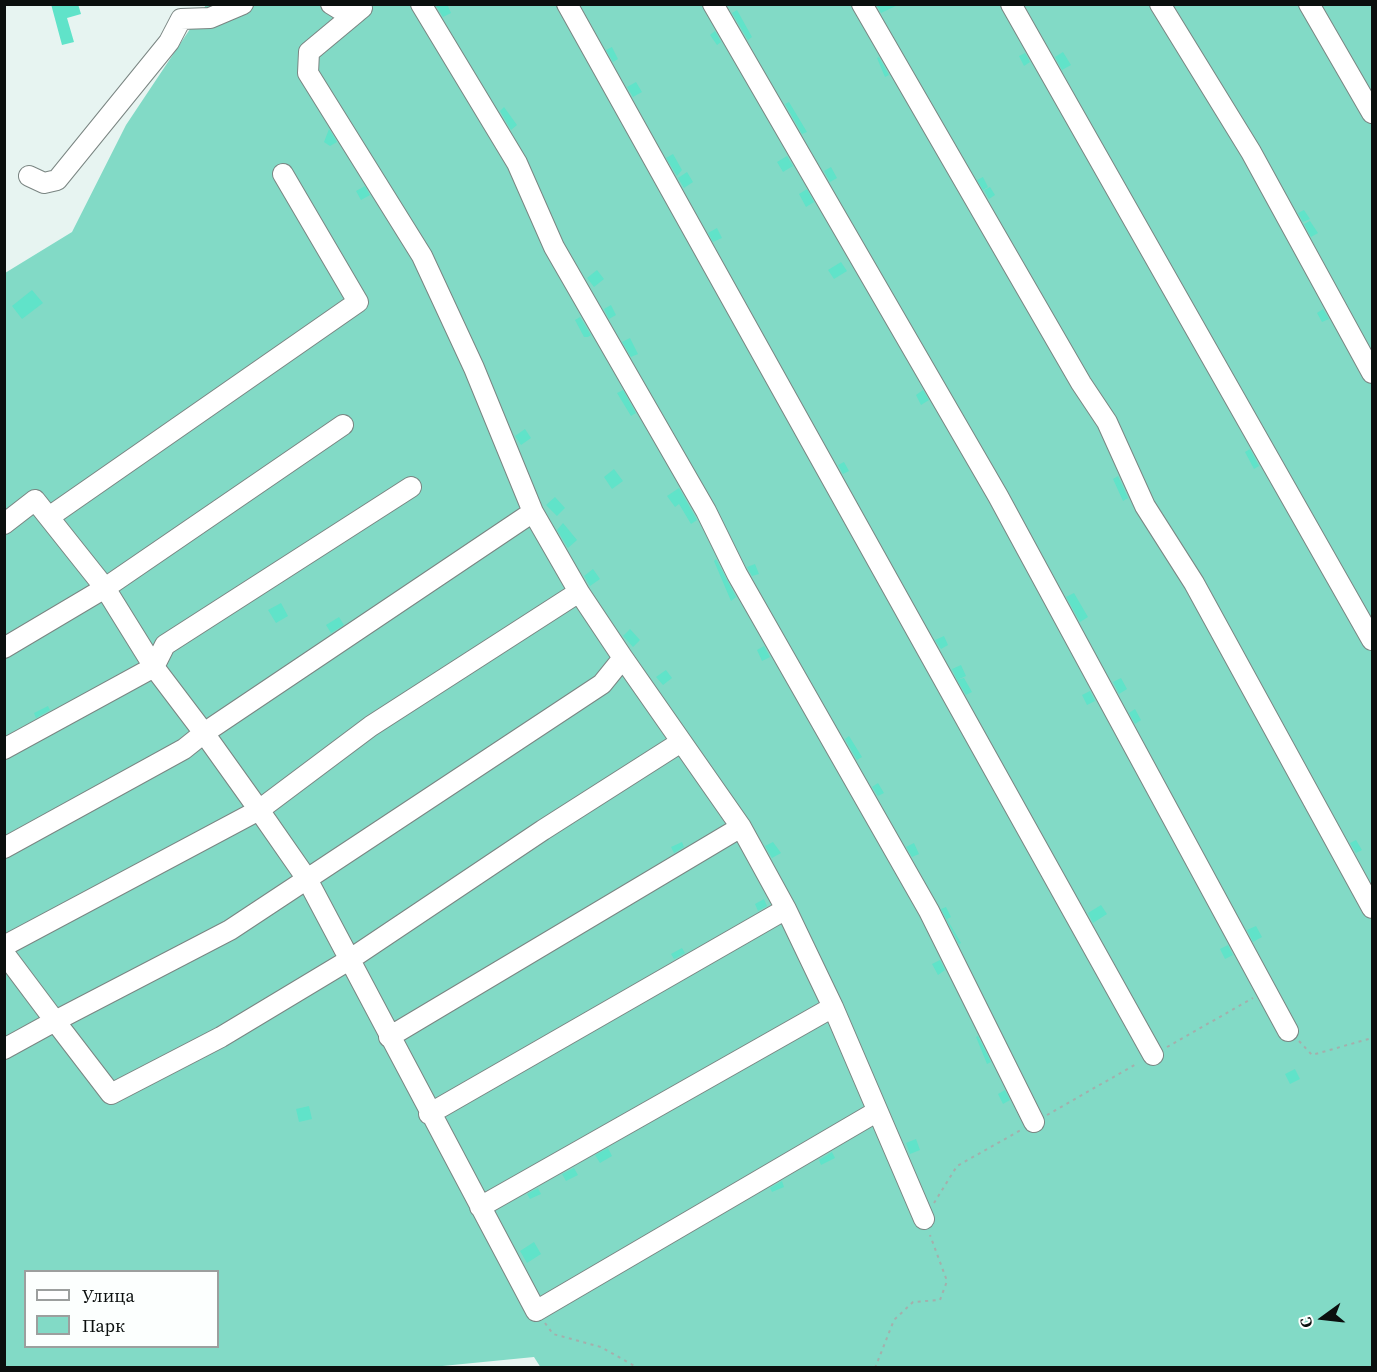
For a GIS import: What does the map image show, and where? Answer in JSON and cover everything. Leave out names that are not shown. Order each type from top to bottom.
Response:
[{"type":"lane","points":[[29,176],[44,183],[57,180],[169,42],[181,19],[210,18],[243,4]]},
{"type":"lane","points":[[331,4],[344,12],[362,8]]},
{"type":"lane","points":[[421,4],[517,163],[554,247],[706,511],[737,574],[929,911],[1034,1122]]},
{"type":"lane","points":[[567,4],[1153,1054]]},
{"type":"lane","points":[[713,4],[998,496],[1287,1030]]},
{"type":"lane","points":[[862,4],[1081,384],[1107,422],[1145,506],[1194,583],[1372,908]]},
{"type":"lane","points":[[1011,4],[1372,640]]},
{"type":"lane","points":[[1160,4],[1251,152],[1372,373]]},
{"type":"lane","points":[[1309,4],[1372,113]]},
{"type":"lane","points":[[362,8],[309,52],[308,73],[422,256],[474,368],[533,512],[579,592],[622,658],[741,827],[786,909],[833,1008],[924,1219]]},
{"type":"lane","points":[[49,517],[358,302],[283,174]]},
{"type":"lane","points":[[4,648],[105,588],[343,425]]},
{"type":"lane","points":[[4,748],[154,667],[165,645],[411,487]]},
{"type":"lane","points":[[4,524],[35,500],[105,588],[154,667],[204,733],[307,879],[429,1114],[536,1311],[876,1112]]},
{"type":"lane","points":[[4,848],[184,749],[204,733],[533,512]]},
{"type":"lane","points":[[4,946],[259,810],[371,726],[579,592]]},
{"type":"lane","points":[[4,1049],[230,930],[602,684],[622,658]]},
{"type":"lane","points":[[4,953],[111,1094],[221,1037],[349,960],[543,830],[681,742]]},
{"type":"lane","points":[[389,1037],[741,827]]},
{"type":"lane","points":[[429,1114],[786,909]]},
{"type":"lane","points":[[480,1207],[833,1008]]},
{"type":"path","points":[[875,1368],[894,1320],[913,1302],[940,1300],[947,1281],[924,1219],[957,1166],[1253,998]]},
{"type":"path","points":[[1287,1030],[1312,1054],[1372,1038]]},
{"type":"path","points":[[536,1311],[553,1334],[601,1347],[638,1368]]},
{"type":"green space","points":[[206,5],[1372,5],[1372,1367],[541,1368],[534,1357],[422,1368],[5,1368],[5,273],[72,232],[126,125]]},
{"type":"building","points":[[51,4],[78,4],[81,14],[67,18],[74,42],[62,45]]},
{"type":"building","points":[[435,4],[447,4],[451,13],[443,17]]},
{"type":"building","points":[[876,4],[900,4],[881,13]]},
{"type":"building","points":[[737,10],[752,37],[748,40],[732,13]]},
{"type":"building","points":[[715,31],[721,42],[717,45],[710,35]]},
{"type":"building","points":[[612,47],[618,59],[613,62],[606,50]]},
{"type":"building","points":[[1063,52],[1071,65],[1062,70],[1055,57]]},
{"type":"building","points":[[1025,53],[1030,62],[1024,66],[1019,56]]},
{"type":"building","points":[[879,57],[889,75],[885,77],[877,58]]},
{"type":"building","points":[[636,82],[642,92],[633,97],[627,87]]},
{"type":"building","points":[[789,102],[807,132],[802,134],[785,104]]},
{"type":"building","points":[[504,107],[517,125],[511,130],[500,111]]},
{"type":"building","points":[[329,129],[337,142],[330,146],[324,142]]},
{"type":"building","points":[[673,154],[682,170],[677,176],[666,158]]},
{"type":"building","points":[[787,156],[793,166],[783,172],[777,162]]},
{"type":"building","points":[[831,167],[837,178],[830,182],[824,171]]},
{"type":"building","points":[[687,172],[693,182],[684,188],[678,178]]},
{"type":"building","points":[[983,177],[988,187],[983,190],[977,180]]},
{"type":"building","points":[[365,186],[370,195],[361,200],[356,191]]},
{"type":"building","points":[[990,187],[995,195],[989,199],[984,190]]},
{"type":"building","points":[[807,189],[814,202],[806,207],[799,194]]},
{"type":"building","points":[[1304,210],[1310,219],[1303,222],[1298,213]]},
{"type":"building","points":[[1310,221],[1318,233],[1311,237],[1304,224]]},
{"type":"building","points":[[717,228],[722,238],[713,242],[708,233]]},
{"type":"building","points":[[841,262],[847,271],[834,279],[828,270]]},
{"type":"building","points":[[597,270],[604,279],[594,287],[587,278]]},
{"type":"building","points":[[32,290],[43,303],[22,319],[12,306]]},
{"type":"building","points":[[611,305],[616,315],[609,319],[604,309]]},
{"type":"building","points":[[1323,309],[1329,319],[1322,322],[1317,313]]},
{"type":"building","points":[[580,317],[591,335],[588,337],[584,337],[575,320]]},
{"type":"building","points":[[630,338],[638,354],[631,357],[622,342]]},
{"type":"building","points":[[623,390],[636,413],[631,416],[617,393]]},
{"type":"building","points":[[923,390],[929,400],[921,405],[916,395]]},
{"type":"building","points":[[525,429],[531,438],[521,445],[515,436]]},
{"type":"building","points":[[1250,449],[1259,466],[1254,469],[1245,452]]},
{"type":"building","points":[[844,462],[849,471],[843,474],[838,465]]},
{"type":"building","points":[[614,469],[623,481],[612,489],[604,477]]},
{"type":"building","points":[[1118,476],[1128,498],[1123,501],[1113,479]]},
{"type":"building","points":[[679,488],[697,520],[691,524],[679,504],[675,507],[667,496]]},
{"type":"building","points":[[555,497],[565,508],[557,516],[546,505]]},
{"type":"building","points":[[563,523],[577,540],[568,548],[557,530]]},
{"type":"building","points":[[716,559],[736,597],[731,601],[714,561]]},
{"type":"building","points":[[755,564],[759,574],[752,576],[747,567]]},
{"type":"building","points":[[593,569],[600,579],[590,586],[584,576]]},
{"type":"building","points":[[1074,593],[1088,617],[1080,622],[1066,597]]},
{"type":"building","points":[[281,603],[288,616],[276,623],[268,610]]},
{"type":"building","points":[[339,617],[344,625],[331,633],[326,625]]},
{"type":"building","points":[[630,629],[640,640],[633,647],[623,636]]},
{"type":"building","points":[[944,636],[948,645],[941,649],[935,640]]},
{"type":"building","points":[[764,646],[770,657],[762,661],[757,650]]},
{"type":"building","points":[[961,665],[966,676],[957,680],[952,669]]},
{"type":"building","points":[[666,670],[672,678],[663,685],[656,677]]},
{"type":"building","points":[[964,678],[972,692],[966,695],[957,680]]},
{"type":"building","points":[[1121,678],[1127,689],[1119,694],[1113,682]]},
{"type":"building","points":[[1090,691],[1095,701],[1087,705],[1082,695]]},
{"type":"building","points":[[48,706],[50,710],[36,718],[34,713]]},
{"type":"building","points":[[1135,709],[1141,720],[1135,724],[1129,713]]},
{"type":"building","points":[[849,736],[862,757],[857,760],[845,739]]},
{"type":"building","points":[[878,783],[884,793],[878,796],[872,787]]},
{"type":"building","points":[[1356,840],[1362,850],[1356,853],[1350,843]]},
{"type":"building","points":[[682,842],[684,847],[674,853],[671,847]]},
{"type":"building","points":[[773,842],[781,853],[772,858],[765,846]]},
{"type":"building","points":[[914,843],[919,854],[912,857],[906,847]]},
{"type":"building","points":[[764,899],[767,906],[758,911],[755,904]]},
{"type":"building","points":[[1101,905],[1107,914],[1093,923],[1088,913]]},
{"type":"building","points":[[946,907],[951,917],[947,919],[961,943],[959,944],[941,909]]},
{"type":"building","points":[[1256,926],[1262,937],[1253,942],[1247,930]]},
{"type":"building","points":[[1228,945],[1233,955],[1225,959],[1220,949]]},
{"type":"building","points":[[682,948],[685,953],[674,959],[671,954]]},
{"type":"building","points":[[940,960],[945,970],[938,975],[932,964]]},
{"type":"building","points":[[978,1036],[991,1062],[987,1064],[976,1037]]},
{"type":"building","points":[[1295,1069],[1300,1079],[1290,1084],[1285,1074]]},
{"type":"building","points":[[1005,1090],[1010,1100],[1003,1104],[998,1094]]},
{"type":"building","points":[[309,1106],[312,1119],[299,1122],[296,1109]]},
{"type":"building","points":[[916,1139],[920,1150],[910,1154],[906,1143]]},
{"type":"building","points":[[608,1148],[612,1156],[600,1163],[595,1155]]},
{"type":"building","points":[[832,1152],[835,1158],[821,1165],[819,1160]]},
{"type":"building","points":[[574,1168],[578,1175],[566,1181],[562,1174]]},
{"type":"building","points":[[782,1181],[784,1187],[772,1192],[770,1188]]},
{"type":"building","points":[[538,1188],[541,1194],[530,1199],[527,1194]]},
{"type":"building","points":[[534,1242],[541,1254],[527,1263],[520,1251]]}]
